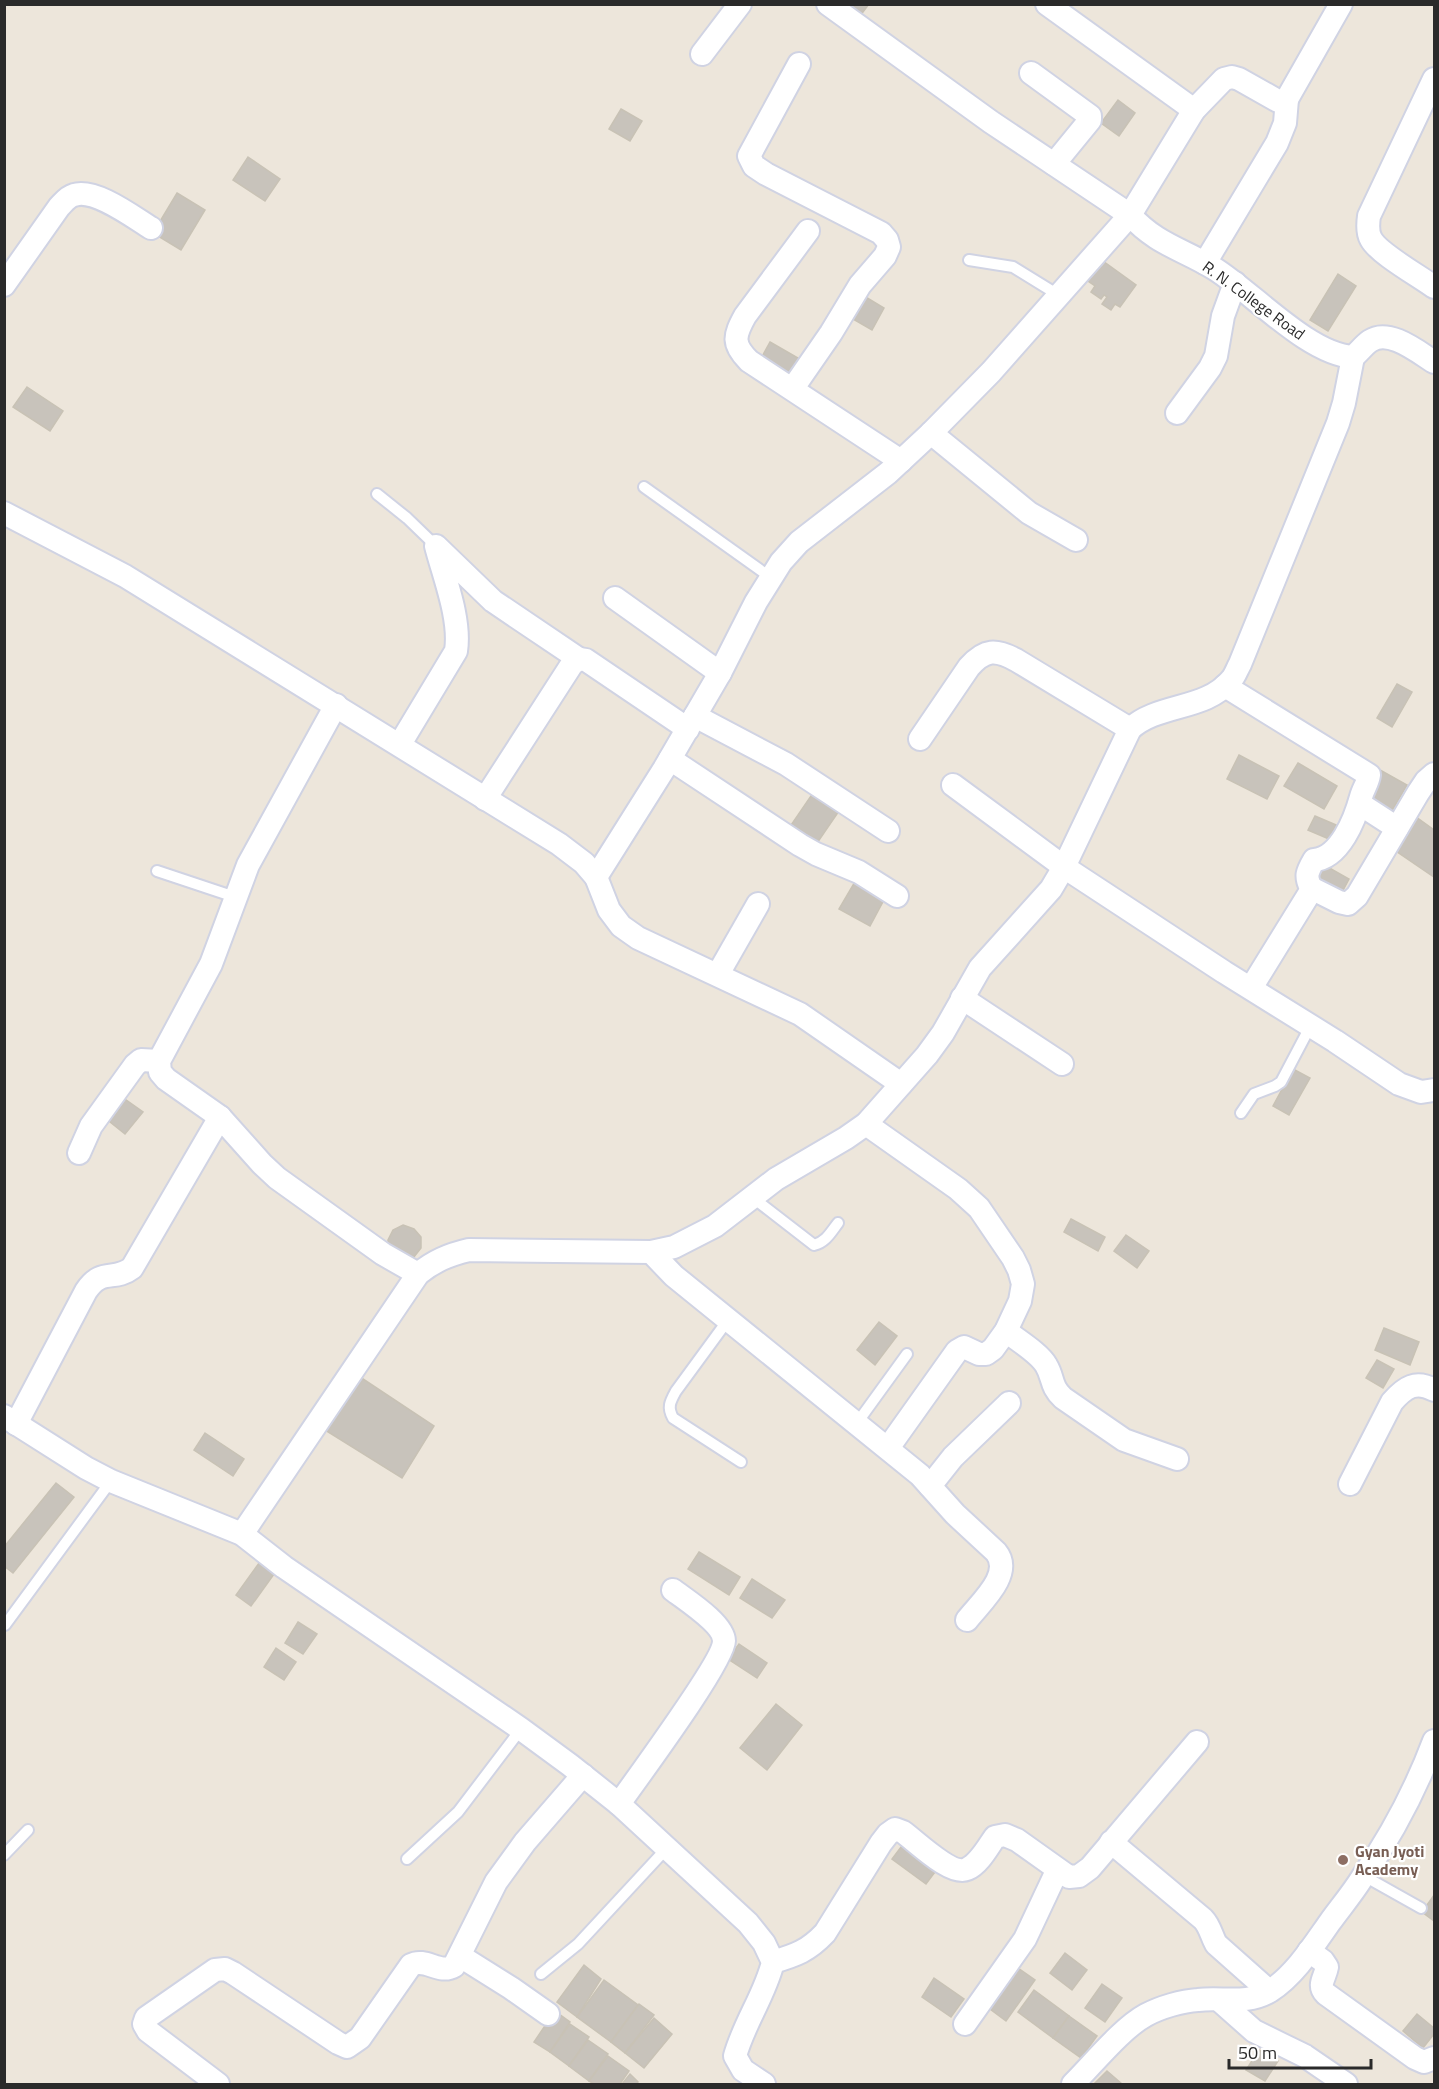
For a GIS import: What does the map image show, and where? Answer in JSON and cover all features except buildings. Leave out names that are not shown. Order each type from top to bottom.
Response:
[{"type":"street","points":[[702,54],[740,4]]},
{"type":"street","name":"R. N. College Road","points":[[828,4],[991,122],[1130,215],[1143,230],[1154,238],[1205,263],[1316,344],[1342,356],[1353,357]]},
{"type":"street","points":[[1047,4],[1194,110]]},
{"type":"street","points":[[1205,263],[1277,143],[1285,123],[1287,99],[1341,4]]},
{"type":"street","points":[[793,388],[831,333],[860,285],[885,256],[889,247],[881,233],[766,174],[754,166],[749,156],[799,64]]},
{"type":"street","points":[[1031,73],[1090,116],[1090,120],[1054,164]]},
{"type":"street","points":[[596,878],[670,759],[720,673],[770,577],[781,562],[800,542],[901,461],[991,372],[1130,215],[1194,110],[1224,79],[1232,77],[1278,101],[1287,99]]},
{"type":"street","points":[[1434,79],[1369,216],[1367,226],[1370,238],[1378,248],[1434,287]]},
{"type":"street","points":[[4,285],[59,207],[67,198],[75,194],[100,198],[151,228]]},
{"type":"street","points":[[808,231],[745,316],[737,331],[736,344],[744,357],[901,461]]},
{"type":"street","points":[[1177,413],[1203,379],[1216,356],[1222,316],[1235,283]]},
{"type":"street","points":[[242,1534],[418,1274],[433,1262],[450,1254],[469,1250],[651,1252],[674,1247],[715,1226],[751,1197],[795,1167],[866,1124],[927,1055],[943,1033],[980,968],[1040,903],[1064,867],[1130,729],[1139,720],[1202,700],[1232,679],[1338,423],[1353,357],[1370,341],[1385,337],[1395,339],[1434,362]]},
{"type":"street","points":[[931,433],[1029,513],[1076,540]]},
{"type":"street","points":[[4,513],[125,576],[400,744],[484,800],[559,844],[584,863],[596,878],[609,910],[621,926],[658,949],[718,974],[800,1014],[901,1084]]},
{"type":"street","points":[[436,546],[494,601],[579,659],[586,660],[691,722],[786,764],[888,831]]},
{"type":"street","points":[[400,744],[456,651],[458,641],[456,622],[436,546]]},
{"type":"street","points":[[615,598],[720,673]]},
{"type":"street","points":[[920,739],[969,667],[978,657],[991,652],[1003,653],[1016,660],[1130,729]]},
{"type":"street","points":[[484,800],[572,664],[579,659]]},
{"type":"street","points":[[1225,686],[1369,775],[1360,804],[1337,847],[1323,860],[1314,860],[1307,872],[1306,878],[1311,888],[1310,894],[1251,988]]},
{"type":"street","points":[[336,705],[248,865],[211,964],[159,1061],[160,1072],[166,1079],[208,1107],[277,1178],[383,1254],[418,1274]]},
{"type":"street","points":[[670,759],[800,845],[859,872],[897,896]]},
{"type":"street","points":[[1311,888],[1348,904],[1357,896],[1426,781],[1434,774]]},
{"type":"street","points":[[953,785],[1064,867],[1399,1084],[1421,1092],[1434,1090]]},
{"type":"street","points":[[1360,804],[1397,828]]},
{"type":"street","points":[[718,974],[758,904]]},
{"type":"street","points":[[962,998],[1062,1064]]},
{"type":"street","points":[[79,1153],[91,1126],[135,1065],[141,1060],[159,1061]]},
{"type":"street","points":[[220,1118],[132,1268],[126,1273],[98,1277],[86,1291],[10,1420],[111,1482],[242,1534],[284,1567],[522,1729],[619,1804],[748,1923],[764,1943],[773,1962],[769,1981],[740,2036],[735,2056],[743,2070],[764,2085]]},
{"type":"street","points":[[866,1124],[958,1189],[978,1208],[1013,1258],[1023,1284],[1020,1301],[1006,1331],[993,1349],[986,1354],[979,1354],[964,1347],[957,1351],[888,1448]]},
{"type":"street","points":[[651,1252],[674,1276],[888,1448],[930,1486],[955,1515],[1001,1559],[1003,1568],[1000,1576],[967,1620]]},
{"type":"street","points":[[1006,1331],[1042,1360],[1047,1366],[1056,1391],[1063,1398],[1124,1440],[1177,1459]]},
{"type":"street","points":[[1350,1484],[1392,1402],[1402,1390],[1420,1384],[1434,1389]]},
{"type":"street","points":[[930,1486],[953,1457],[1009,1403]]},
{"type":"street","points":[[619,1804],[704,1680],[724,1642],[721,1632],[713,1622],[673,1590]]},
{"type":"street","points":[[1073,2085],[1145,2015],[1169,2006],[1198,2000],[1239,2001],[1269,1991],[1283,1980],[1309,1951],[1364,1876],[1410,1796],[1434,1741]]},
{"type":"street","points":[[773,1962],[799,1954],[825,1933],[881,1843],[895,1829],[903,1832],[954,1870],[965,1870],[974,1864],[995,1837],[1005,1836],[1017,1840],[1057,1871],[1069,1877],[1079,1876],[1090,1868],[1197,1742]]},
{"type":"street","points":[[218,2084],[148,2031],[144,2024],[153,2013],[215,1970],[225,1969],[347,2047],[360,2038],[411,1965],[416,1962],[448,1970],[454,1966],[496,1882],[525,1842],[583,1775]]},
{"type":"street","points":[[1112,1842],[1203,1919],[1209,1925],[1216,1944],[1269,1991]]},
{"type":"street","points":[[965,2024],[1025,1939],[1057,1871]]},
{"type":"street","points":[[1309,1951],[1327,1967],[1321,1983],[1321,1989],[1326,1994],[1415,2058],[1424,2062],[1434,2058]]},
{"type":"street","points":[[460,1956],[548,2014]]},
{"type":"street","points":[[1219,2000],[1254,2031],[1305,2056],[1346,2085]]},
{"type":"lane","points":[[969,260],[1013,267],[1060,296]]},
{"type":"lane","points":[[644,487],[770,577]]},
{"type":"lane","points":[[377,494],[407,518],[436,546]]},
{"type":"lane","points":[[157,871],[235,897]]},
{"type":"lane","points":[[1241,1113],[1254,1094],[1281,1082],[1311,1026]]},
{"type":"lane","points":[[751,1197],[814,1245],[821,1243],[838,1223]]},
{"type":"lane","points":[[728,1320],[676,1391],[670,1401],[669,1410],[673,1418],[741,1462]]},
{"type":"lane","points":[[857,1424],[907,1354]]},
{"type":"lane","points":[[5,1625],[111,1482]]},
{"type":"lane","points":[[407,1859],[458,1812],[522,1729]]},
{"type":"lane","points":[[4,1855],[28,1830]]},
{"type":"lane","points":[[541,1974],[578,1944],[666,1848]]},
{"type":"lane","points":[[1364,1876],[1421,1908]]},
{"type":"place","name":"Gyan Jyoti Academy","points":[[1343,1860]]}]
